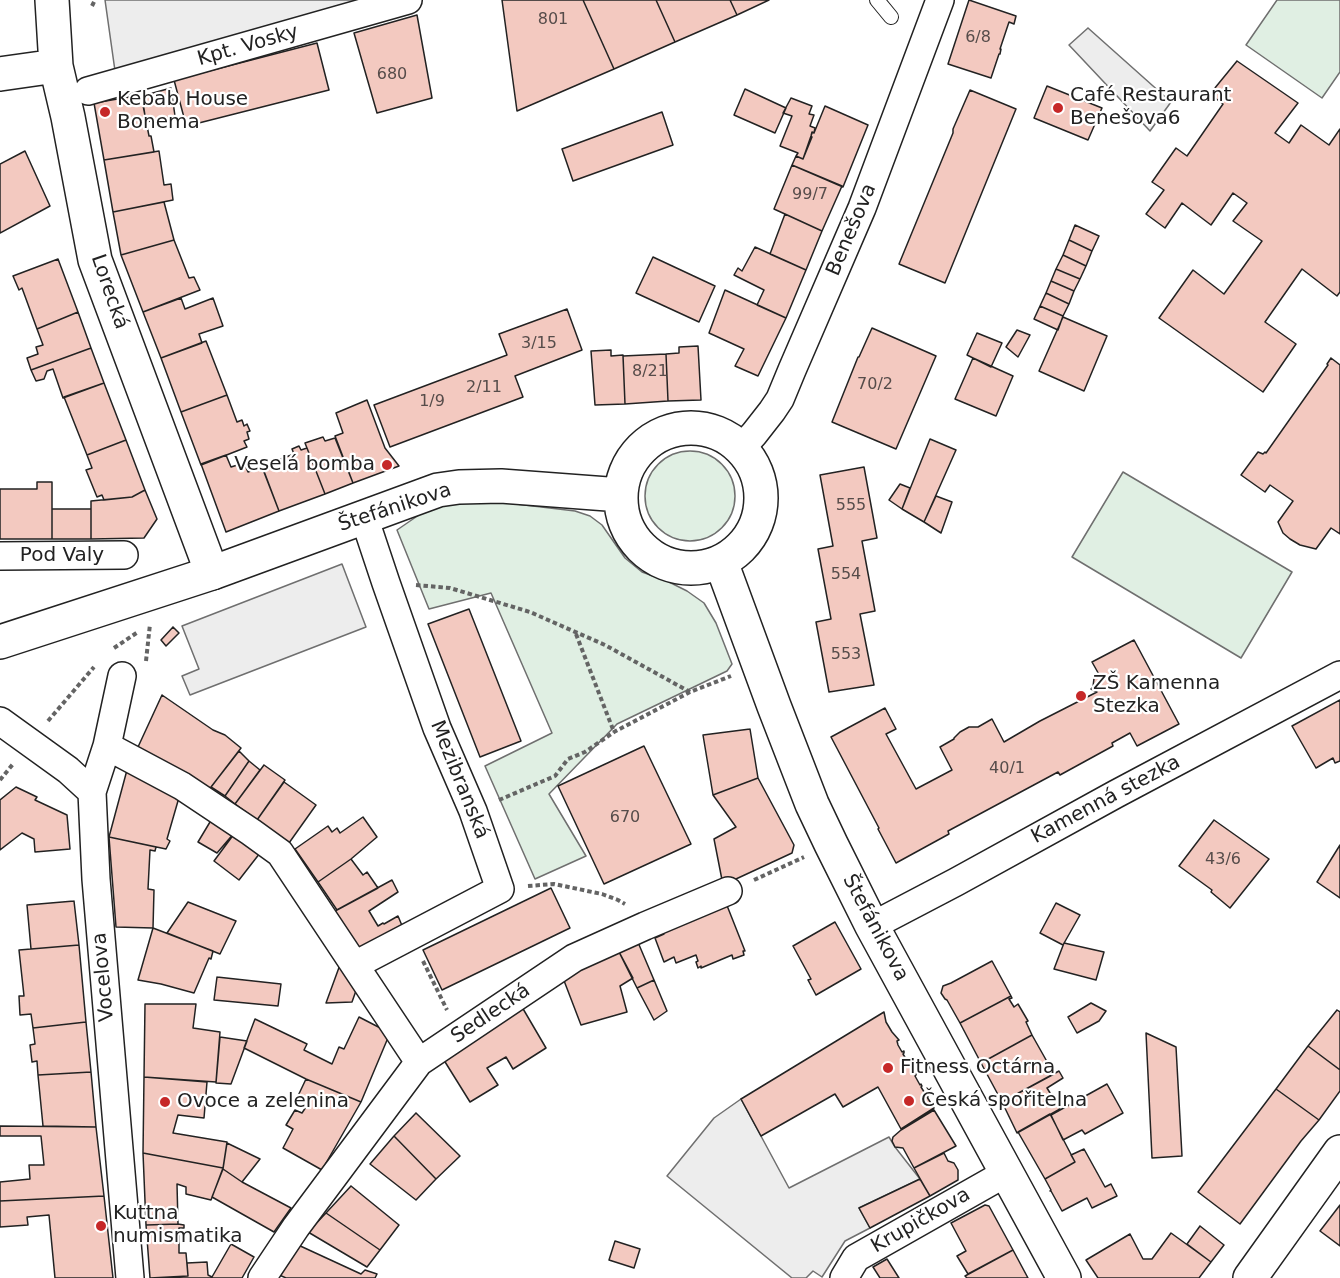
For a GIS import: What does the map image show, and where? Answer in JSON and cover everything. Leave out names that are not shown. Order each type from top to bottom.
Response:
[{"type":"main road","name":"Lorecká","points":[[52,0],[56,66],[95,260],[212,573]]},
{"type":"main road","points":[[0,74],[56,66]]},
{"type":"main road","points":[[686,427],[706,429],[725,436],[741,448],[753,463],[760,481],[762,500],[758,519],[750,537],[737,552],[707,567],[685,568],[667,564],[651,555],[637,543],[627,527],[621,510],[621,495],[626,472],[635,455],[658,434],[686,427]]},
{"type":"main road","name":"Štefánikova","points":[[0,642],[212,573],[438,490],[501,486],[621,495]]},
{"type":"main road","name":"Štefánikova","points":[[721,562],[812,804],[872,926],[1065,1278]]},
{"type":"main road","points":[[1250,1278],[1340,1152]]},
{"type":"street","name":"Kpt. Vosky","points":[[88,91],[408,0]]},
{"type":"street","name":"Benešova","points":[[741,448],[772,411],[784,389],[862,208],[940,0]]},
{"type":"street","name":"Mezibranská","points":[[364,517],[437,728],[474,811],[500,889]]},
{"type":"street","name":"Pod Valy","points":[[0,556],[124,555]]},
{"type":"street","name":"Kamenná stezka","points":[[872,926],[1340,675]]},
{"type":"street","points":[[0,721],[68,770],[92,792],[106,746],[122,676]]},
{"type":"street","points":[[106,746],[182,786],[280,853],[419,1062]]},
{"type":"street","name":"Vocelova","points":[[92,792],[96,879],[130,1278]]},
{"type":"street","points":[[355,965],[500,889]]},
{"type":"street","name":"Sedlecká","points":[[262,1278],[419,1062],[573,958],[728,891]]},
{"type":"street","name":"Krupičkova","points":[[844,1278],[856,1258],[1006,1173]]},
{"type":"lane","points":[[877,0],[891,17]]},
{"type":"path","points":[[92,6],[95,0]]},
{"type":"path","points":[[386,583],[450,588],[530,612],[605,645],[690,692]]},
{"type":"path","points":[[106,652],[150,624],[147,661],[122,676]]},
{"type":"path","points":[[576,633],[614,732]]},
{"type":"path","points":[[0,780],[99,661]]},
{"type":"path","points":[[474,811],[555,776],[568,759],[585,752],[614,732],[690,692],[732,676]]},
{"type":"path","points":[[728,891],[806,856]]},
{"type":"path","points":[[500,889],[554,884],[602,894],[635,910],[645,926]]},
{"type":"path","points":[[410,936],[460,1035]]},
{"type":"green space","points":[[1277,0],[1340,0],[1340,72],[1322,98],[1246,45]]},
{"type":"green space","points":[[681,451],[699,451],[715,458],[728,471],[735,487],[735,505],[728,521],[715,534],[699,541],[681,541],[665,534],[652,521],[645,505],[645,487],[652,471],[665,458]]},
{"type":"green space","points":[[1123,472],[1292,572],[1241,658],[1072,557]]},
{"type":"green space","points":[[474,499],[575,511],[590,516],[602,525],[625,558],[642,572],[687,591],[704,603],[716,623],[732,664],[727,671],[617,724],[549,794],[586,856],[535,879],[485,766],[552,733],[491,593],[429,609],[397,530],[429,508]]},
{"type":"shaded area","points":[[105,0],[392,0],[116,78]]},
{"type":"shaded area","points":[[1088,28],[1171,102],[1150,131],[1069,45]]},
{"type":"shaded area","points":[[342,564],[366,627],[190,695],[182,676],[199,669],[182,626]]},
{"type":"shaded area","points":[[741,1099],[789,1188],[889,1137],[920,1179],[859,1208],[870,1228],[845,1241],[822,1277],[813,1271],[806,1278],[792,1278],[667,1176],[714,1118]]},
{"type":"building","points":[[502,0],[583,0],[614,69],[517,111]]},
{"type":"building","points":[[583,0],[656,0],[675,42],[614,69]]},
{"type":"building","points":[[656,0],[730,0],[737,15],[675,42]]},
{"type":"building","points":[[730,0],[769,0],[737,15]]},
{"type":"building","points":[[969,0],[1016,16],[1014,24],[1009,22],[991,78],[948,64]]},
{"type":"building","points":[[417,15],[432,98],[377,113],[354,33]]},
{"type":"building","points":[[317,43],[329,90],[186,125],[174,80]]},
{"type":"building","points":[[1237,61],[1298,103],[1275,133],[1289,143],[1301,125],[1329,145],[1340,129],[1340,292],[1337,296],[1302,269],[1265,322],[1296,344],[1263,392],[1159,318],[1193,270],[1224,294],[1262,241],[1233,221],[1247,203],[1233,193],[1211,225],[1182,203],[1165,228],[1146,214],[1164,190],[1152,182],[1176,148],[1187,156],[1223,104],[1210,94]]},
{"type":"building","points":[[1047,86],[1102,108],[1088,140],[1034,118]]},
{"type":"building","points":[[171,88],[175,116],[146,122],[142,96]]},
{"type":"building","points":[[745,89],[786,108],[775,133],[734,115]]},
{"type":"building","points":[[970,90],[1016,109],[945,283],[899,264]]},
{"type":"building","points":[[141,95],[154,152],[104,160],[94,103]]},
{"type":"building","points":[[791,98],[812,106],[809,114],[814,115],[810,126],[815,128],[814,133],[812,132],[803,159],[796,156],[798,153],[780,146],[792,116],[783,113]]},
{"type":"building","points":[[825,106],[868,125],[843,187],[792,165],[796,156],[803,159],[812,132],[814,133]]},
{"type":"building","points":[[662,112],[673,145],[573,181],[562,149]]},
{"type":"building","points":[[25,151],[50,206],[0,233],[0,164]]},
{"type":"building","points":[[159,151],[164,185],[171,184],[173,200],[113,212],[104,160]]},
{"type":"building","points":[[792,165],[842,186],[822,231],[774,209]]},
{"type":"building","points":[[164,202],[174,240],[121,255],[113,212]]},
{"type":"building","points":[[785,214],[822,231],[806,270],[770,254]]},
{"type":"building","points":[[1075,225],[1099,236],[1092,251],[1069,240]]},
{"type":"building","points":[[174,240],[189,278],[194,277],[200,290],[143,312],[121,255]]},
{"type":"building","points":[[1069,240],[1092,251],[1086,266],[1063,255]]},
{"type":"building","points":[[755,247],[806,270],[786,318],[757,305],[764,290],[734,275],[738,268],[742,271]]},
{"type":"building","points":[[1063,255],[1086,266],[1080,279],[1056,269]]},
{"type":"building","points":[[653,257],[715,286],[699,322],[636,293]]},
{"type":"building","points":[[58,259],[78,312],[37,329],[22,288],[19,290],[13,276]]},
{"type":"building","points":[[1056,269],[1080,279],[1074,291],[1051,281]]},
{"type":"building","points":[[1051,281],[1074,291],[1069,304],[1046,293]]},
{"type":"building","points":[[725,290],[786,318],[758,376],[735,366],[744,349],[709,333]]},
{"type":"building","points":[[1046,293],[1069,304],[1063,316],[1040,306]]},
{"type":"building","points":[[181,298],[185,309],[213,298],[223,326],[199,334],[202,343],[161,358],[143,312]]},
{"type":"building","points":[[1040,306],[1063,316],[1058,330],[1034,319]]},
{"type":"building","points":[[567,309],[582,350],[515,376],[523,397],[390,447],[374,405],[507,355],[499,334]]},
{"type":"building","points":[[78,312],[91,348],[31,370],[27,358],[38,354],[36,347],[43,345],[37,329]]},
{"type":"building","points":[[1063,317],[1107,336],[1084,391],[1039,371]]},
{"type":"building","points":[[872,328],[936,356],[896,449],[832,422]]},
{"type":"building","points":[[1017,330],[1030,335],[1018,357],[1006,347]]},
{"type":"building","points":[[977,333],[1002,343],[991,367],[967,355]]},
{"type":"building","points":[[206,341],[227,395],[181,412],[161,358]]},
{"type":"building","points":[[698,346],[701,400],[668,401],[666,354],[679,353],[679,347]]},
{"type":"building","points":[[91,348],[104,383],[63,398],[53,369],[47,371],[44,379],[36,381],[31,370]]},
{"type":"building","points":[[611,350],[611,356],[623,355],[625,404],[595,405],[591,351]]},
{"type":"building","points":[[666,354],[668,401],[625,404],[623,356]]},
{"type":"building","points":[[973,358],[1013,376],[996,416],[955,399]]},
{"type":"building","points":[[1331,358],[1340,365],[1340,534],[1331,528],[1316,549],[1300,545],[1283,533],[1278,522],[1293,501],[1270,485],[1265,492],[1241,475],[1258,452],[1266,453]]},
{"type":"building","points":[[104,383],[126,440],[87,455],[64,397]]},
{"type":"building","points":[[227,395],[237,422],[242,420],[244,426],[247,424],[250,431],[247,432],[249,439],[244,441],[247,447],[201,465],[181,412]]},
{"type":"building","points":[[367,400],[385,448],[399,466],[353,483],[335,436],[343,433],[336,413]]},
{"type":"building","points":[[323,437],[325,441],[335,438],[353,483],[325,494],[305,443]]},
{"type":"building","points":[[930,439],[956,450],[924,522],[902,509]]},
{"type":"building","points":[[126,440],[145,490],[132,497],[104,500],[102,495],[97,497],[86,470],[92,468],[87,455]]},
{"type":"building","points":[[299,446],[301,450],[307,448],[325,494],[279,511],[262,466],[294,454],[292,449]]},
{"type":"building","points":[[226,455],[231,467],[244,463],[248,472],[262,467],[279,511],[226,532],[201,464]]},
{"type":"building","points":[[864,467],[877,538],[862,541],[875,611],[860,614],[874,685],[829,692],[816,622],[831,619],[818,549],[833,546],[820,475]]},
{"type":"building","points":[[37,482],[52,482],[52,539],[0,539],[0,489],[37,489]]},
{"type":"building","points":[[900,484],[910,488],[902,509],[889,500]]},
{"type":"building","points":[[145,490],[157,519],[144,538],[91,539],[91,501],[132,497]]},
{"type":"building","points":[[936,496],[952,502],[941,533],[924,522]]},
{"type":"building","points":[[52,509],[91,509],[91,539],[52,539]]},
{"type":"building","points":[[469,609],[521,741],[480,757],[428,624]]},
{"type":"building","points":[[173,627],[179,633],[166,646],[161,640]]},
{"type":"building","points":[[1134,640],[1179,724],[1137,746],[1130,733],[1112,743],[1113,746],[1060,775],[1058,772],[948,831],[949,834],[896,863],[831,737],[885,708],[896,729],[886,734],[916,789],[952,770],[940,747],[954,739],[960,732],[969,727],[978,727],[992,719],[1004,742],[1097,692],[1091,689],[1094,678],[1101,678],[1092,662]]},
{"type":"building","points":[[162,695],[213,730],[225,735],[241,748],[208,791],[138,747]]},
{"type":"building","points":[[1340,700],[1340,761],[1335,763],[1333,758],[1316,768],[1292,726]]},
{"type":"building","points":[[750,729],[758,778],[713,795],[703,735]]},
{"type":"building","points":[[644,746],[691,844],[604,884],[558,786]]},
{"type":"building","points":[[239,751],[249,761],[225,796],[211,787]]},
{"type":"building","points":[[249,761],[260,770],[235,804],[225,796]]},
{"type":"building","points":[[264,765],[285,780],[257,820],[235,804]]},
{"type":"building","points":[[127,770],[180,794],[167,839],[170,841],[166,849],[109,837]]},
{"type":"building","points":[[758,778],[794,845],[792,853],[723,885],[714,839],[736,827],[713,795]]},
{"type":"building","points":[[284,782],[316,805],[289,843],[257,820]]},
{"type":"building","points":[[16,787],[37,797],[35,800],[67,815],[70,849],[35,852],[34,839],[22,833],[0,850],[0,800]]},
{"type":"building","points":[[213,817],[235,832],[217,853],[198,842]]},
{"type":"building","points":[[363,817],[377,837],[318,882],[295,849],[328,826],[332,832],[337,828],[340,833]]},
{"type":"building","points":[[1214,820],[1269,859],[1230,908],[1211,892],[1212,890],[1179,866]]},
{"type":"building","points":[[234,834],[260,853],[239,880],[214,861]]},
{"type":"building","points":[[109,837],[156,847],[155,851],[150,850],[148,889],[154,890],[153,928],[116,927]]},
{"type":"building","points":[[1340,845],[1340,898],[1317,882]]},
{"type":"building","points":[[351,859],[363,875],[367,872],[378,888],[337,910],[318,882]]},
{"type":"building","points":[[392,880],[398,892],[369,911],[378,926],[398,916],[403,928],[359,952],[335,911]]},
{"type":"building","points":[[551,888],[570,928],[442,990],[423,950]]},
{"type":"building","points":[[74,901],[79,945],[31,949],[27,905]]},
{"type":"building","points":[[188,902],[236,921],[220,954],[167,933]]},
{"type":"building","points":[[726,903],[745,951],[743,951],[744,955],[733,959],[732,955],[701,968],[701,966],[698,968],[696,955],[676,963],[674,957],[664,962],[655,938],[664,934],[662,929]]},
{"type":"building","points":[[1056,903],[1080,915],[1063,945],[1040,933]]},
{"type":"building","points":[[835,922],[861,969],[816,995],[808,980],[811,979],[793,946]]},
{"type":"building","points":[[153,928],[213,951],[194,993],[138,980]]},
{"type":"building","points":[[637,940],[654,980],[637,988],[617,948]]},
{"type":"building","points":[[1064,943],[1104,952],[1096,980],[1054,969]]},
{"type":"building","points":[[79,945],[86,1022],[33,1028],[31,1014],[20,1015],[19,996],[24,996],[19,950]]},
{"type":"building","points":[[617,948],[633,978],[620,986],[627,1012],[581,1025],[563,978]]},
{"type":"building","points":[[992,961],[1011,996],[960,1023],[941,993],[943,986]]},
{"type":"building","points":[[341,962],[358,985],[352,1002],[326,1003]]},
{"type":"building","points":[[217,977],[281,984],[278,1006],[214,1000]]},
{"type":"building","points":[[654,980],[667,1011],[654,1020],[637,988]]},
{"type":"building","points":[[1011,996],[1012,998],[1009,999],[1014,1007],[1018,1004],[1028,1021],[1026,1022],[1032,1035],[981,1063],[960,1023]]},
{"type":"building","points":[[1091,1003],[1106,1011],[1099,1021],[1077,1033],[1068,1017]]},
{"type":"building","points":[[145,1004],[196,1004],[193,1028],[220,1032],[216,1082],[144,1077]]},
{"type":"building","points":[[522,1007],[546,1048],[513,1069],[506,1057],[487,1068],[498,1085],[470,1102],[442,1057]]},
{"type":"building","points":[[1337,1010],[1340,1012],[1340,1070],[1308,1046]]},
{"type":"building","points":[[884,1012],[886,1022],[899,1040],[898,1045],[902,1052],[904,1051],[903,1054],[914,1074],[916,1073],[915,1076],[934,1108],[901,1129],[878,1087],[843,1107],[835,1094],[761,1136],[741,1099]]},
{"type":"building","points":[[359,1017],[390,1033],[361,1102],[306,1079],[244,1048],[255,1019],[307,1044],[304,1050],[332,1064],[339,1047],[344,1049]]},
{"type":"building","points":[[86,1022],[91,1072],[38,1075],[37,1061],[32,1062],[30,1045],[35,1044],[33,1028]]},
{"type":"building","points":[[1146,1033],[1176,1047],[1182,1156],[1152,1158]]},
{"type":"building","points":[[1032,1035],[1054,1074],[1002,1102],[981,1063]]},
{"type":"building","points":[[220,1037],[247,1041],[231,1084],[216,1083]]},
{"type":"building","points":[[1308,1046],[1340,1070],[1340,1091],[1319,1120],[1276,1089]]},
{"type":"building","points":[[1059,1071],[1063,1078],[1047,1088],[1060,1109],[1017,1133],[1002,1102]]},
{"type":"building","points":[[91,1072],[96,1127],[43,1126],[38,1075]]},
{"type":"building","points":[[144,1077],[207,1082],[204,1118],[178,1115],[173,1133],[227,1142],[223,1168],[143,1153]]},
{"type":"building","points":[[306,1079],[361,1102],[322,1170],[283,1148],[293,1129],[286,1125],[295,1110],[302,1113],[308,1104],[297,1098]]},
{"type":"building","points":[[1107,1084],[1123,1113],[1085,1134],[1082,1130],[1063,1140],[1051,1115]]},
{"type":"building","points":[[1276,1089],[1319,1120],[1240,1224],[1198,1192]]},
{"type":"building","points":[[934,1110],[956,1146],[914,1168],[903,1148],[895,1147],[893,1137]]},
{"type":"building","points":[[416,1113],[460,1156],[436,1179],[394,1136]]},
{"type":"building","points":[[1050,1114],[1075,1162],[1045,1179],[1018,1132]]},
{"type":"building","points":[[0,1126],[96,1127],[104,1196],[0,1201],[0,1182],[30,1179],[29,1165],[44,1165],[41,1136],[0,1136]]},
{"type":"building","points":[[394,1136],[436,1179],[416,1200],[370,1164]]},
{"type":"building","points":[[227,1143],[260,1159],[242,1182],[223,1169]]},
{"type":"building","points":[[1084,1149],[1105,1187],[1111,1184],[1117,1196],[1092,1208],[1087,1198],[1062,1211],[1045,1179],[1075,1162],[1071,1155]]},
{"type":"building","points":[[143,1153],[223,1168],[211,1200],[186,1194],[186,1187],[177,1184],[178,1224],[146,1225]]},
{"type":"building","points":[[944,1153],[948,1161],[954,1163],[958,1170],[958,1180],[930,1196],[914,1168]]},
{"type":"building","points":[[223,1169],[242,1182],[291,1208],[274,1232],[212,1197]]},
{"type":"building","points":[[920,1179],[930,1196],[870,1228],[859,1208]]},
{"type":"building","points":[[351,1186],[399,1225],[380,1250],[326,1213]]},
{"type":"building","points":[[104,1196],[113,1278],[55,1278],[49,1215],[27,1217],[28,1225],[0,1227],[0,1201]]},
{"type":"building","points":[[985,1205],[989,1206],[1013,1250],[968,1274],[957,1256],[966,1251],[951,1223]]},
{"type":"building","points":[[1340,1205],[1340,1246],[1320,1231]]},
{"type":"building","points":[[326,1213],[380,1250],[367,1267],[308,1232]]},
{"type":"building","points":[[146,1225],[184,1225],[184,1228],[179,1228],[179,1253],[186,1253],[188,1276],[150,1278]]},
{"type":"building","points":[[1200,1226],[1224,1245],[1211,1262],[1187,1244]]},
{"type":"building","points":[[1171,1233],[1211,1262],[1199,1278],[1098,1278],[1086,1260],[1130,1234],[1143,1259],[1152,1259]]},
{"type":"building","points":[[615,1241],[640,1249],[634,1268],[609,1260]]},
{"type":"building","points":[[231,1244],[254,1257],[242,1278],[154,1278],[188,1276],[187,1263],[207,1262],[208,1275],[212,1277]]},
{"type":"building","points":[[296,1244],[361,1274],[365,1270],[377,1274],[375,1278],[286,1278],[277,1274]]},
{"type":"building","points":[[1013,1250],[1028,1278],[967,1278],[965,1276]]},
{"type":"building","points":[[887,1259],[899,1278],[880,1278],[873,1267]]},
{"type":"place","name":"Café Restaurant Benešova6","points":[[1058,108]]},
{"type":"place","name":"Kebab House Bonema","points":[[105,112]]},
{"type":"place","name":"Veselá bomba","points":[[387,465]]},
{"type":"place","name":"ZŠ Kamenna Stezka","points":[[1081,696]]},
{"type":"place","name":"Fitness Octárna","points":[[888,1068]]},
{"type":"place","name":"Česká spořitelna","points":[[909,1101]]},
{"type":"place","name":"Ovoce a zelenina","points":[[165,1102]]},
{"type":"place","name":"Kuttna numismatika","points":[[101,1226]]}]
